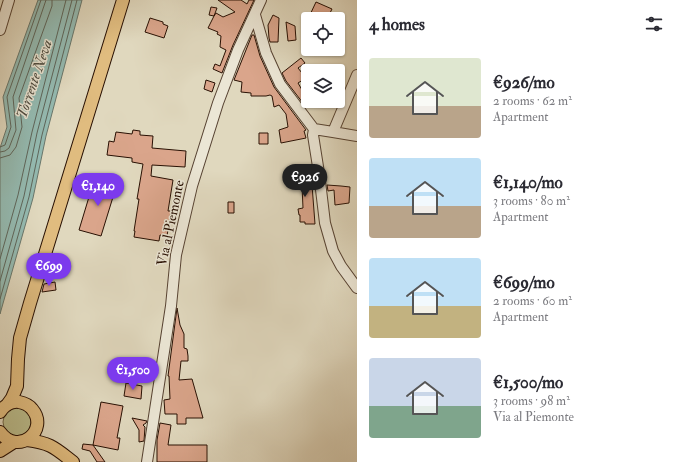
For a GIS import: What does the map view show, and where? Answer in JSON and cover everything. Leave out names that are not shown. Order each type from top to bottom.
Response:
[{"type":"main road","points":[[3,408],[12,398],[17,386],[19,349],[25,319],[123,0]]},
{"type":"main road","points":[[17,386],[21,397],[26,404],[32,408],[40,432],[50,445]]},
{"type":"main road","points":[[3,408],[17,402],[26,404]]},
{"type":"main road","points":[[27,440],[34,433],[37,424]]},
{"type":"main road","points":[[0,432],[6,439],[14,442],[27,440],[43,442],[50,445],[73,462]]},
{"type":"main road","points":[[0,451],[14,442]]},
{"type":"street","points":[[0,30],[9,0]]},
{"type":"street","name":"Via al Piemonte","points":[[147,462],[172,306],[176,255],[192,186],[218,103],[238,50],[261,0]]},
{"type":"street","points":[[254,15],[266,53],[280,84],[314,129],[357,136]]},
{"type":"street","points":[[333,132],[357,75]]},
{"type":"street","points":[[314,129],[313,135],[325,223],[333,251],[341,266],[357,288]]},
{"type":"green space","points":[[17,408],[27,412],[31,422],[27,432],[17,436],[7,432],[3,422],[7,412]]},
{"type":"water","name":"Torrente Neva","points":[[38,0],[82,0],[46,136],[33,198],[0,314],[0,148],[7,127],[3,97]]},
{"type":"building","points":[[218,0],[241,0],[247,4],[249,0],[254,0],[222,73],[213,69],[215,64],[220,66],[226,50],[220,47],[221,36],[217,34],[218,32],[208,28],[216,13],[223,17],[235,12]]},
{"type":"building","points":[[316,2],[332,9],[330,12],[311,12]]},
{"type":"building","points":[[211,7],[217,8],[214,16],[209,15]]},
{"type":"building","points":[[273,15],[279,18],[278,42],[270,42],[269,38],[268,25]]},
{"type":"building","points":[[150,18],[163,22],[163,24],[168,26],[164,38],[145,32]]},
{"type":"building","points":[[286,22],[295,26],[296,40],[288,41]]},
{"type":"building","points":[[252,35],[254,35],[260,56],[274,87],[306,130],[304,131],[306,138],[281,143],[279,130],[288,127],[286,114],[279,105],[274,107],[272,96],[251,96],[251,93],[241,92],[242,82],[234,80]]},
{"type":"building","points":[[301,58],[305,63],[301,64],[298,68],[301,72],[301,81],[298,83],[301,88],[301,100],[286,81],[282,73]]},
{"type":"building","points":[[206,80],[215,83],[212,92],[204,89]]},
{"type":"building","points":[[133,130],[140,131],[140,135],[153,136],[152,148],[186,151],[185,167],[152,165],[151,176],[173,180],[168,211],[171,211],[167,236],[160,235],[159,241],[134,237],[139,199],[137,199],[143,164],[132,162],[132,158],[107,155],[109,141],[114,142],[116,132],[132,134]]},
{"type":"building","points":[[259,133],[268,133],[268,144],[259,144]]},
{"type":"building","points":[[309,173],[310,185],[312,185],[315,224],[305,224],[305,222],[300,222],[298,209],[303,208],[302,186],[298,187],[298,183],[288,183],[288,176]]},
{"type":"building","points":[[95,177],[117,184],[101,236],[79,230]]},
{"type":"building","points":[[327,185],[350,187],[349,203],[335,205],[334,190],[328,191]]},
{"type":"building","points":[[228,202],[234,202],[234,213],[228,213]]},
{"type":"building","points":[[55,282],[56,290],[42,292],[44,284]]},
{"type":"building","points":[[177,308],[180,325],[184,334],[184,348],[187,349],[188,356],[188,361],[181,361],[179,380],[192,379],[203,418],[186,418],[186,424],[177,424],[177,414],[165,414],[164,400],[170,399],[168,376]]},
{"type":"building","points":[[126,383],[142,386],[141,399],[124,396]]},
{"type":"building","points":[[101,402],[123,406],[117,438],[120,438],[118,450],[93,445]]},
{"type":"building","points":[[132,418],[147,421],[143,425],[145,427],[144,441],[139,442],[139,430]]},
{"type":"building","points":[[160,423],[171,425],[168,445],[207,445],[207,462],[157,462],[157,440]]},
{"type":"building","points":[[83,444],[93,445],[105,462],[97,462],[90,451],[82,449]]}]
